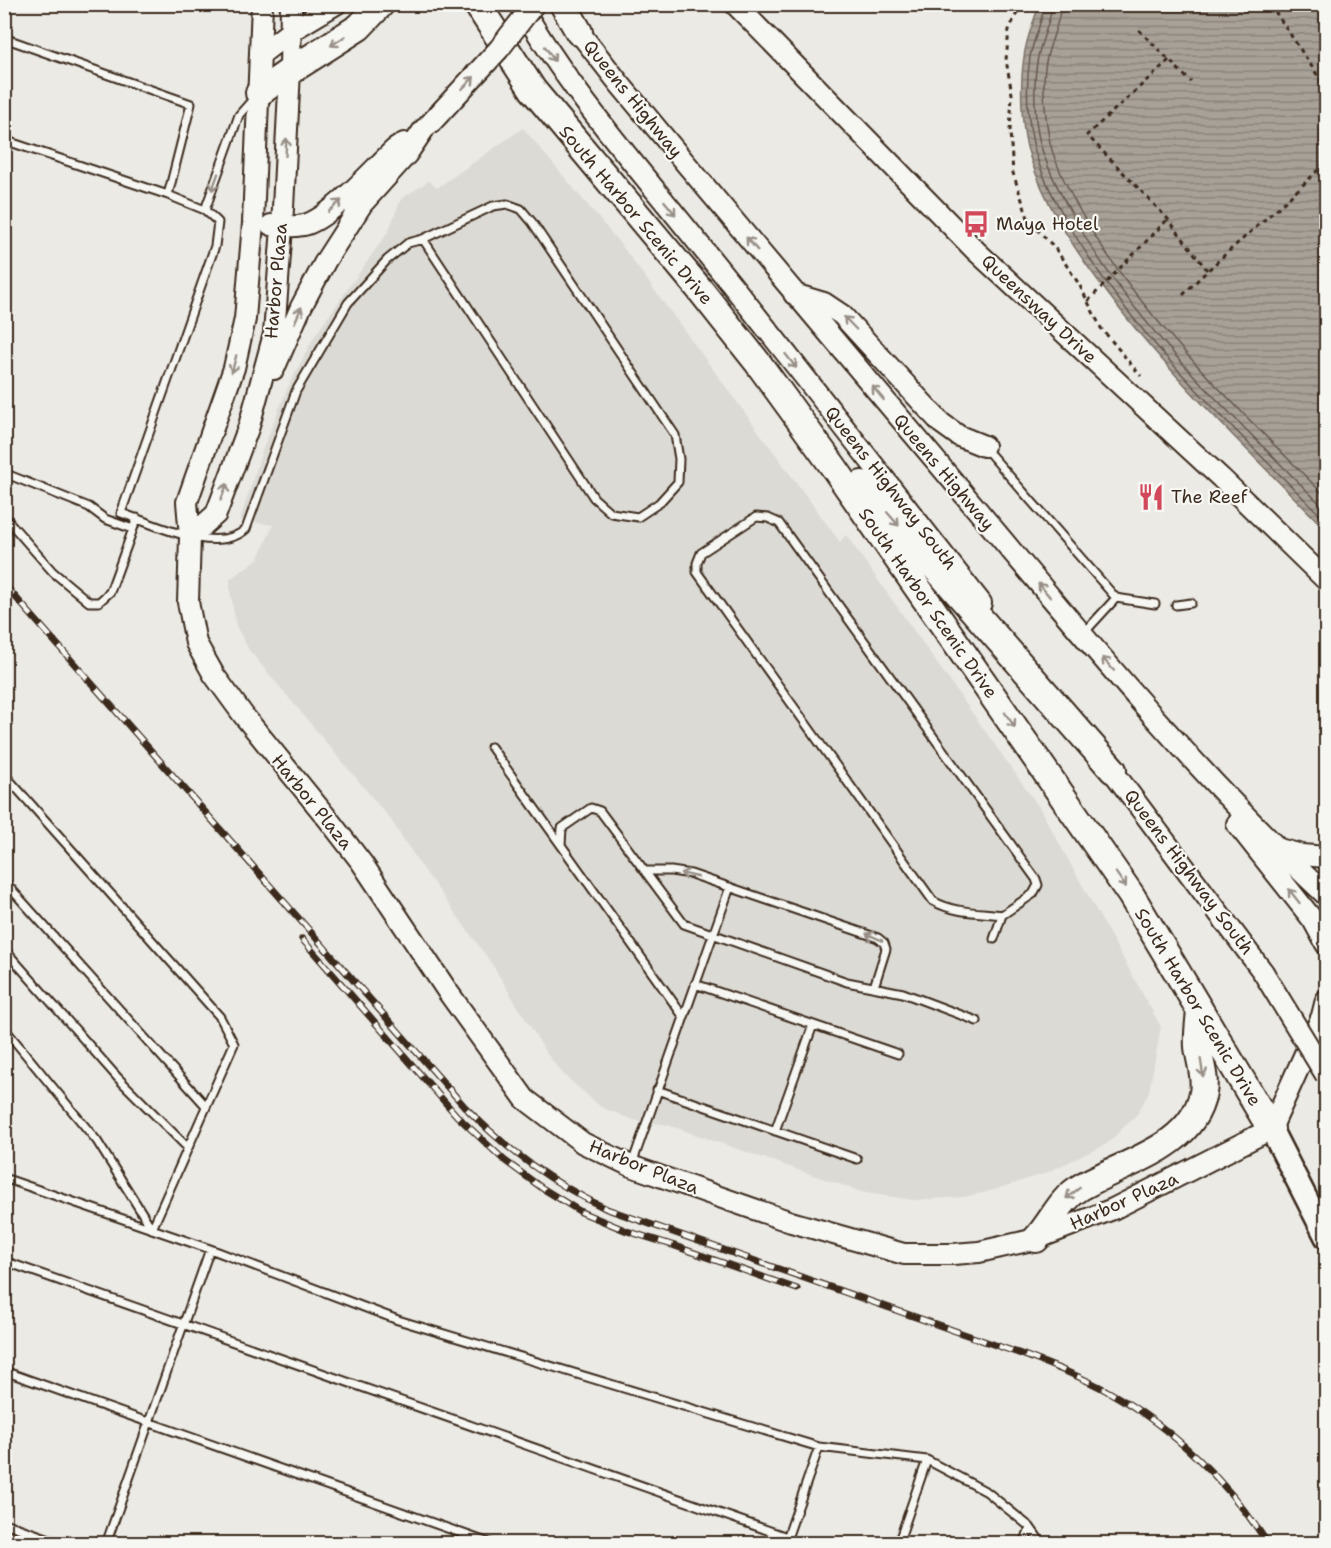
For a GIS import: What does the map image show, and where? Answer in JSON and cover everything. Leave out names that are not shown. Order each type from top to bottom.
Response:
[{"type":"highway","points":[[259,93],[359,27],[381,4]]},
{"type":"highway","name":"South Harbor Scenic Drive","points":[[477,4],[533,90],[697,286],[758,363],[832,466],[1131,895],[1271,1129]]},
{"type":"highway","points":[[563,4],[579,32]]},
{"type":"highway","points":[[758,363],[1113,770]]},
{"type":"highway","points":[[1036,1239],[1048,1227],[1064,1200],[1080,1187],[1142,1158],[1179,1135],[1192,1121],[1203,1092],[1204,1079],[1198,1033],[1200,1010]]},
{"type":"main road","name":"Harbor Plaza","points":[[262,4],[253,223],[245,319],[234,368],[187,502],[190,537],[188,602],[196,643],[213,675],[250,725],[362,863],[448,992],[525,1099],[583,1143],[631,1166],[791,1222],[904,1254],[980,1252],[1036,1239],[1113,1209],[1271,1129]]},
{"type":"main road","name":"Harbor Plaza","points":[[190,537],[216,514],[249,426],[274,334],[290,71],[291,4]]},
{"type":"main road","points":[[261,54],[291,31],[336,4]]},
{"type":"main road","name":"Queens Highway South","points":[[520,4],[571,86],[715,264],[1113,770],[1263,972],[1326,1075]]},
{"type":"main road","points":[[249,426],[302,307],[326,260],[362,204],[407,154],[426,127],[499,50],[534,4]]},
{"type":"main road","name":"Queens Highway","points":[[568,4],[579,32],[794,294],[1082,635],[1191,758],[1277,849],[1326,896]]},
{"type":"main road","name":"Queensway Drive","points":[[735,4],[976,251],[1221,478],[1326,580]]},
{"type":"main road","points":[[253,223],[282,226],[304,225],[330,211],[395,149],[426,127]]},
{"type":"main road","points":[[794,294],[824,303],[842,315],[941,423],[959,436],[984,446]]},
{"type":"main road","points":[[1133,693],[1313,920],[1326,944]]},
{"type":"main road","points":[[1277,849],[1302,855],[1326,857]]},
{"type":"main road","points":[[1271,1129],[1325,1011]]},
{"type":"main road","name":"South Harbor Scenic Drive","points":[[1271,1129],[1326,1237]]},
{"type":"lane","points":[[4,38],[191,104],[168,195]]},
{"type":"lane","points":[[205,210],[239,114],[259,93]]},
{"type":"lane","points":[[4,140],[168,195],[205,210],[219,222],[215,246],[121,513],[190,537],[219,540],[237,537],[246,529],[296,391],[348,303],[387,260],[408,243],[423,239],[493,206],[507,204],[521,209],[532,222],[675,435],[679,459],[678,482],[659,503],[638,517],[611,513],[594,498],[423,239]]},
{"type":"lane","points":[[984,446],[1116,598],[1155,604]]},
{"type":"lane","points":[[4,473],[89,507],[105,519],[133,529]]},
{"type":"lane","points":[[4,516],[53,572],[90,602],[99,602],[110,592],[136,518]]},
{"type":"lane","points":[[994,939],[1002,915],[1034,894],[1038,885],[1036,879],[779,523],[768,518],[756,517],[701,553],[697,563],[697,572],[933,901],[956,910],[1002,915]]},
{"type":"lane","points":[[1082,635],[1116,598]]},
{"type":"lane","points":[[1176,605],[1191,603]]},
{"type":"lane","points":[[491,747],[683,1016]]},
{"type":"lane","points":[[4,774],[220,1017],[234,1044],[152,1229]]},
{"type":"lane","points":[[561,845],[562,828],[591,808],[600,811],[684,924],[847,982],[903,993],[977,1021]]},
{"type":"lane","points":[[645,872],[671,871],[691,874],[878,938],[884,943],[886,949],[874,987]]},
{"type":"lane","points":[[4,881],[206,1106]]},
{"type":"lane","points":[[631,1166],[730,887]]},
{"type":"lane","points":[[4,950],[117,1078],[188,1148]]},
{"type":"lane","points":[[695,984],[898,1054]]},
{"type":"lane","points":[[775,1131],[813,1025]]},
{"type":"lane","points":[[4,1029],[97,1141],[152,1229]]},
{"type":"lane","points":[[657,1090],[857,1159]]},
{"type":"lane","points":[[4,1178],[210,1249],[398,1320],[819,1447],[927,1460],[987,1492],[1030,1527],[1043,1544]]},
{"type":"lane","points":[[106,1544],[210,1249]]},
{"type":"lane","points":[[4,1261],[786,1540],[819,1447]]},
{"type":"lane","points":[[4,1371],[492,1544]]},
{"type":"lane","points":[[898,1544],[927,1460]]},
{"type":"lane","points":[[4,1523],[64,1544]]},
{"type":"lane","points":[[1024,1544],[1030,1527]]},
{"type":"path","points":[[1021,4],[1009,30],[1006,60],[1012,94],[1010,131],[1012,173],[1029,221],[1055,248],[1079,284],[1101,328],[1143,378]]},
{"type":"path","points":[[1270,4],[1326,88]]},
{"type":"path","points":[[1139,30],[1191,82]]},
{"type":"path","points":[[1168,60],[1087,135],[1168,219],[1207,270]]},
{"type":"path","points":[[1183,295],[1207,270],[1304,185],[1326,162]]},
{"type":"path","points":[[1088,301],[1168,219]]},
{"type":"shaded area","points":[[523,128],[622,246],[840,542],[846,535],[1039,807],[1161,1027],[1149,1092],[1138,1113],[1107,1144],[1046,1173],[987,1192],[964,1197],[914,1200],[865,1193],[668,1125],[633,1120],[601,1107],[563,1074],[547,1054],[492,964],[391,820],[249,650],[236,626],[230,579],[259,558],[273,525],[240,520],[262,451],[288,387],[314,337],[388,232],[401,199],[429,181],[437,188]]},
{"type":"water","points":[[1039,5],[1326,5],[1326,530],[1210,412],[1154,351],[1090,270],[1058,220],[1033,166],[1027,147],[1022,114],[1025,50]]},
{"type":"railway","points":[[4,584],[465,1107],[514,1152],[549,1177],[607,1209],[1024,1355],[1109,1392],[1155,1422],[1198,1458],[1235,1499],[1268,1544]]},
{"type":"railway","points":[[302,939],[457,1116],[504,1160],[542,1188],[581,1212],[627,1231],[797,1289]]},
{"type":"place","name":"Maya Hotel","points":[[976,224]]},
{"type":"place","name":"The Reef","points":[[1151,497]]}]
